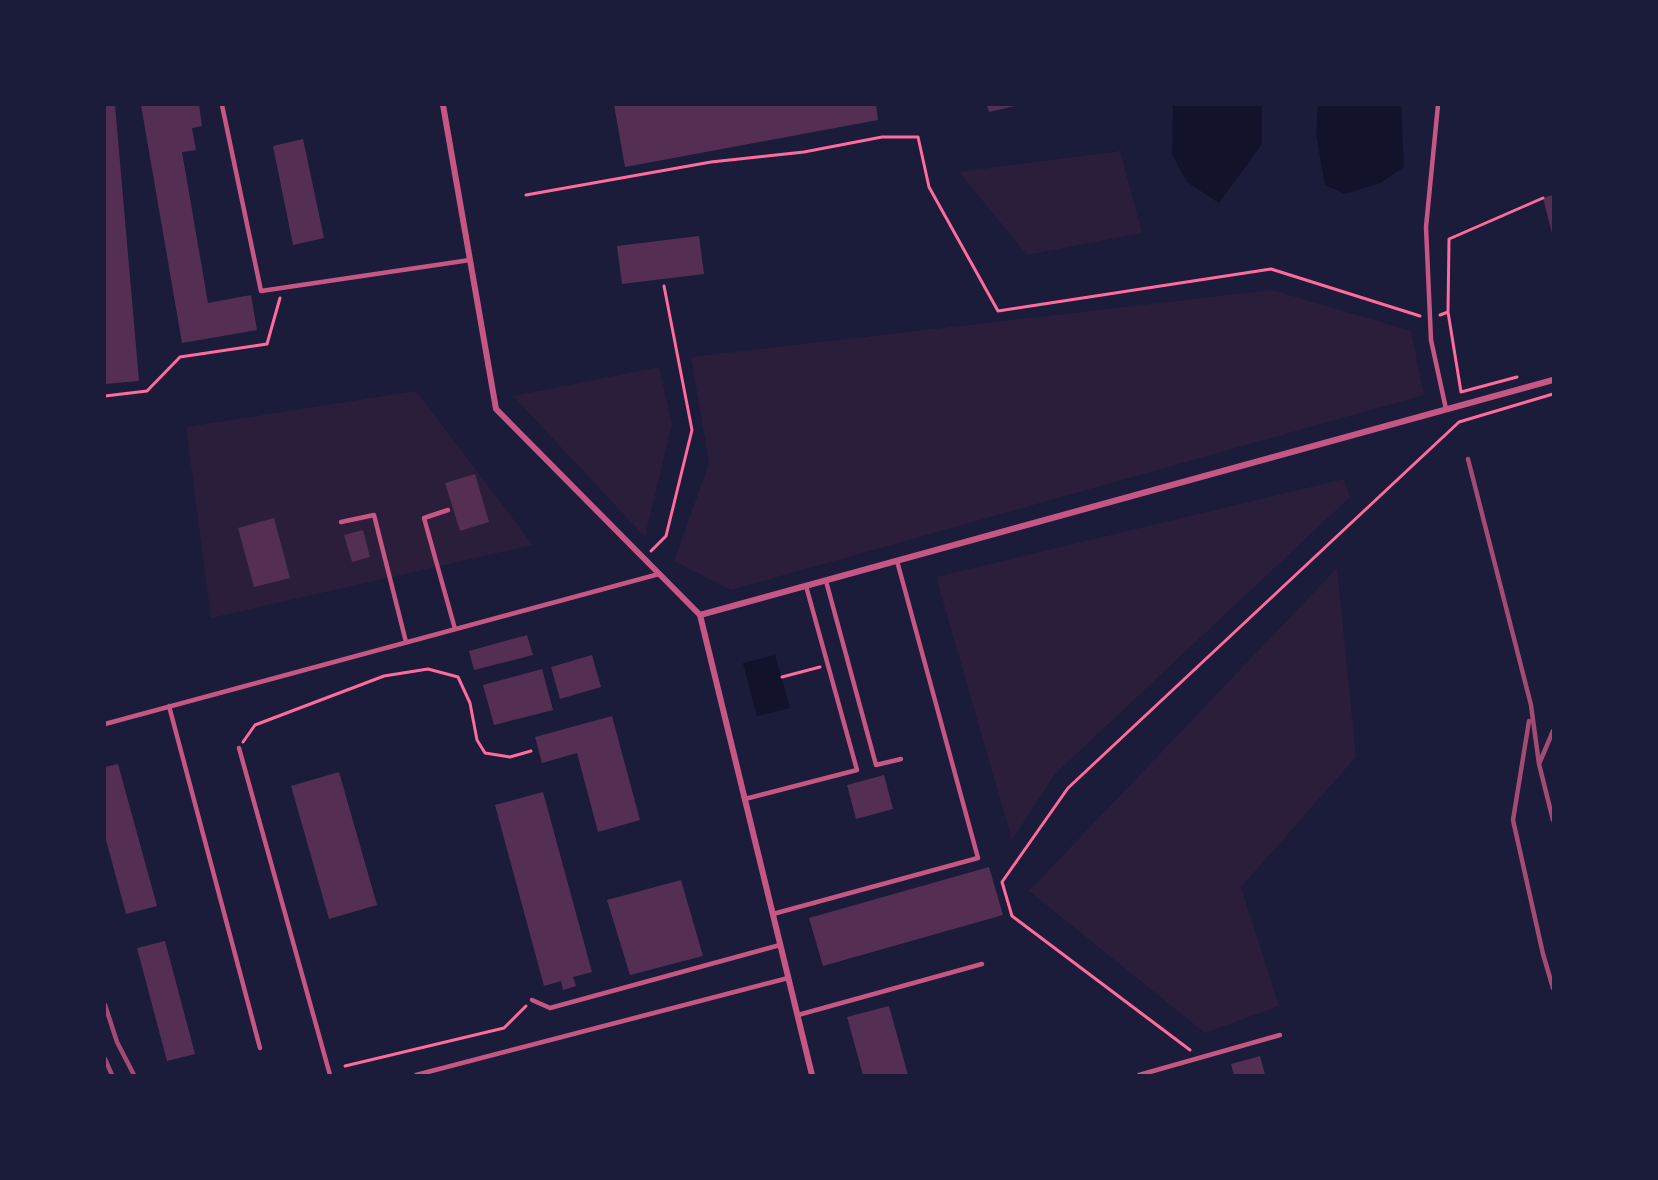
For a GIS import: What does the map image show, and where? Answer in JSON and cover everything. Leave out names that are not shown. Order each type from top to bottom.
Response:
[{"type":"street","points":[[443,105],[496,408],[700,615],[812,1075]]},
{"type":"street","points":[[700,615],[1553,380]]},
{"type":"lane","points":[[222,105],[261,291],[470,260]]},
{"type":"lane","points":[[1438,105],[1426,227],[1431,340],[1446,409]]},
{"type":"lane","points":[[448,510],[424,518],[455,629]]},
{"type":"lane","points":[[341,522],[374,515],[406,642]]},
{"type":"lane","points":[[773,914],[978,858],[897,561]]},
{"type":"lane","points":[[105,724],[659,574]]},
{"type":"lane","points":[[826,581],[876,765],[901,759]]},
{"type":"lane","points":[[745,799],[857,770],[806,586]]},
{"type":"lane","points":[[169,706],[260,1047]]},
{"type":"lane","points":[[239,748],[330,1075]]},
{"type":"lane","points":[[532,1000],[550,1008],[780,945]]},
{"type":"lane","points":[[798,1015],[982,964]]},
{"type":"lane","points":[[416,1075],[788,978]]},
{"type":"lane","points":[[1139,1075],[1280,1035]]},
{"type":"path","points":[[526,195],[711,162],[804,152],[882,137],[918,137],[929,187],[998,311],[1271,269],[1430,319],[1448,312]]},
{"type":"path","points":[[1519,377],[1461,392],[1448,312],[1449,239],[1543,198]]},
{"type":"path","points":[[644,559],[666,536],[692,430],[664,286]]},
{"type":"path","points":[[105,396],[147,391],[180,357],[267,344],[284,288]]},
{"type":"path","points":[[1200,1058],[1012,916],[1002,882],[1068,788],[1459,422],[1553,394]]},
{"type":"path","points":[[782,677],[828,665]]},
{"type":"path","points":[[239,748],[255,725],[384,676],[428,669],[458,677],[470,703],[477,740],[484,753],[510,757],[531,751]]},
{"type":"path","points":[[345,1066],[504,1028],[532,1000]]},
{"type":"shaded area","points":[[1173,105],[1262,105],[1262,144],[1219,203],[1187,182],[1172,154]]},
{"type":"shaded area","points":[[1318,105],[1401,105],[1404,167],[1380,183],[1345,194],[1325,185],[1316,133]]},
{"type":"shaded area","points":[[1120,151],[1142,233],[1027,255],[959,172]]},
{"type":"shaded area","points":[[1272,290],[1411,331],[1424,395],[731,590],[674,561],[709,463],[691,357]]},
{"type":"shaded area","points":[[659,367],[672,424],[645,537],[513,396]]},
{"type":"shaded area","points":[[416,391],[533,545],[211,618],[186,427]]},
{"type":"shaded area","points":[[1344,479],[1350,497],[1055,774],[1012,840],[936,577]]},
{"type":"shaded area","points":[[1337,568],[1356,757],[1241,887],[1279,1006],[1205,1033],[1029,891]]},
{"type":"shaded area","points":[[775,655],[790,708],[757,716],[743,663]]},
{"type":"building","points":[[105,105],[115,105],[139,381],[105,384]]},
{"type":"building","points":[[141,105],[199,105],[202,126],[192,128],[196,150],[182,152],[208,303],[251,295],[257,330],[182,343]]},
{"type":"building","points":[[614,105],[876,105],[878,120],[625,167]]},
{"type":"building","points":[[987,105],[1015,105],[1015,106],[989,112]]},
{"type":"building","points":[[303,139],[324,238],[293,245],[273,146]]},
{"type":"building","points":[[1553,195],[1553,233],[1552,233],[1543,198]]},
{"type":"building","points":[[699,236],[704,274],[622,284],[617,246]]},
{"type":"building","points":[[475,474],[489,522],[460,531],[445,483]]},
{"type":"building","points":[[274,518],[290,578],[254,587],[238,528]]},
{"type":"building","points":[[363,530],[370,557],[352,562],[344,535]]},
{"type":"building","points":[[527,635],[533,655],[474,670],[469,651]]},
{"type":"building","points":[[592,655],[601,687],[560,699],[551,667]]},
{"type":"building","points":[[542,669],[553,710],[494,725],[483,685]]},
{"type":"building","points":[[612,716],[640,820],[598,832],[577,753],[542,763],[535,737]]},
{"type":"building","points":[[118,764],[157,906],[126,914],[105,836],[105,767]]},
{"type":"building","points":[[339,772],[377,905],[329,919],[291,786]]},
{"type":"building","points":[[884,775],[893,809],[856,819],[847,785]]},
{"type":"building","points":[[543,792],[592,972],[573,977],[576,986],[563,990],[561,981],[544,986],[495,805]]},
{"type":"building","points":[[989,867],[1003,915],[823,966],[809,918]]},
{"type":"building","points":[[681,880],[703,956],[630,975],[607,900]]},
{"type":"building","points":[[165,941],[195,1054],[167,1061],[137,948]]},
{"type":"building","points":[[889,1006],[908,1075],[863,1075],[847,1017]]},
{"type":"building","points":[[1260,1056],[1265,1075],[1234,1075],[1231,1064]]},
{"type":"railway","points":[[1468,459],[1531,705],[1539,764],[1553,820]]},
{"type":"railway","points":[[1529,721],[1513,820],[1543,954],[1553,988]]},
{"type":"railway","points":[[1539,764],[1553,731]]},
{"type":"railway","points":[[105,1005],[117,1042],[134,1075]]},
{"type":"railway","points":[[105,1059],[112,1075]]}]
